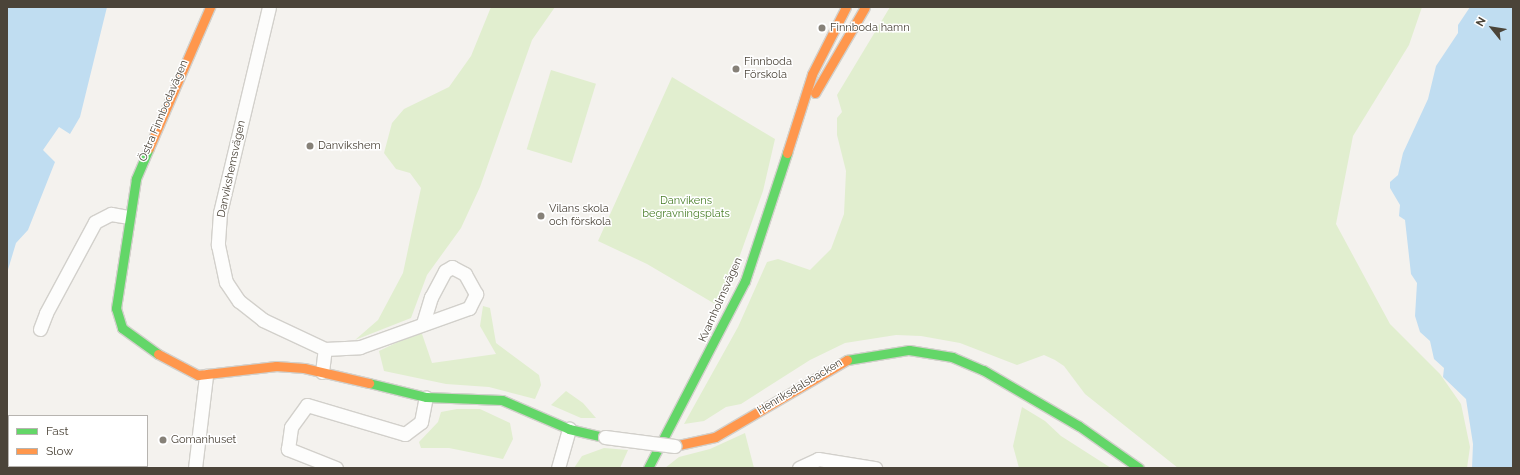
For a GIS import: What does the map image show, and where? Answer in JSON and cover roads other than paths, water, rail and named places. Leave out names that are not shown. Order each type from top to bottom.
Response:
[{"type":"street","name":"Östra Finnbodavägen","points":[[206,376],[171,364],[118,324],[116,308],[128,217],[145,151],[210,7]]},
{"type":"street","name":"Danvikshemsvägen","points":[[269,7],[220,213],[218,245],[226,282],[239,301],[278,328],[325,349],[360,347],[469,308],[474,302],[476,294],[465,274],[452,267],[446,271],[431,297],[423,324]]},
{"type":"street","name":"Kvarnholmsvägen","points":[[648,468],[745,281],[818,56],[846,7]]},
{"type":"street","name":"Kvarnholmsvägen","points":[[794,133],[835,54],[865,7]]},
{"type":"street","points":[[40,329],[46,312],[95,222],[111,214],[128,217]]},
{"type":"street","points":[[322,372],[325,349]]},
{"type":"street","name":"Henriksdalsbacken","points":[[605,437],[674,446],[687,446],[715,437],[846,360],[909,350],[952,357],[994,376],[1079,426],[1139,468]]},
{"type":"street","points":[[195,468],[206,376],[276,366],[322,372],[426,397],[502,400],[570,429],[605,437]]},
{"type":"street","points":[[336,468],[288,449],[291,427],[307,405],[405,434],[421,422],[426,397]]},
{"type":"street","points":[[558,468],[570,429]]},
{"type":"street","points":[[799,468],[818,459],[875,468]]},
{"type":"water","points":[[7,7],[107,7],[80,117],[70,134],[59,127],[43,150],[55,162],[28,230],[16,243],[7,273]]},
{"type":"water","points":[[1470,7],[1513,7],[1513,468],[1472,468],[1473,444],[1466,399],[1443,377],[1444,368],[1434,359],[1430,341],[1420,332],[1415,316],[1417,283],[1411,274],[1405,220],[1399,216],[1400,205],[1390,188],[1390,182],[1398,175],[1403,153],[1428,99],[1436,66],[1458,33],[1458,25]]},
{"type":"place","name":"Finnboda hamn","points":[[822,28]]},
{"type":"place","name":"Finnboda Förskola","points":[[736,69]]},
{"type":"place","name":"Danvikshem","points":[[310,146]]},
{"type":"place","name":"Vilans skola och förskola","points":[[541,216]]},
{"type":"place","name":"Gomanhuset","points":[[163,440]]},
{"type":"park label","name":"Danvikens begravningsplats","points":[[686,208]]}]
